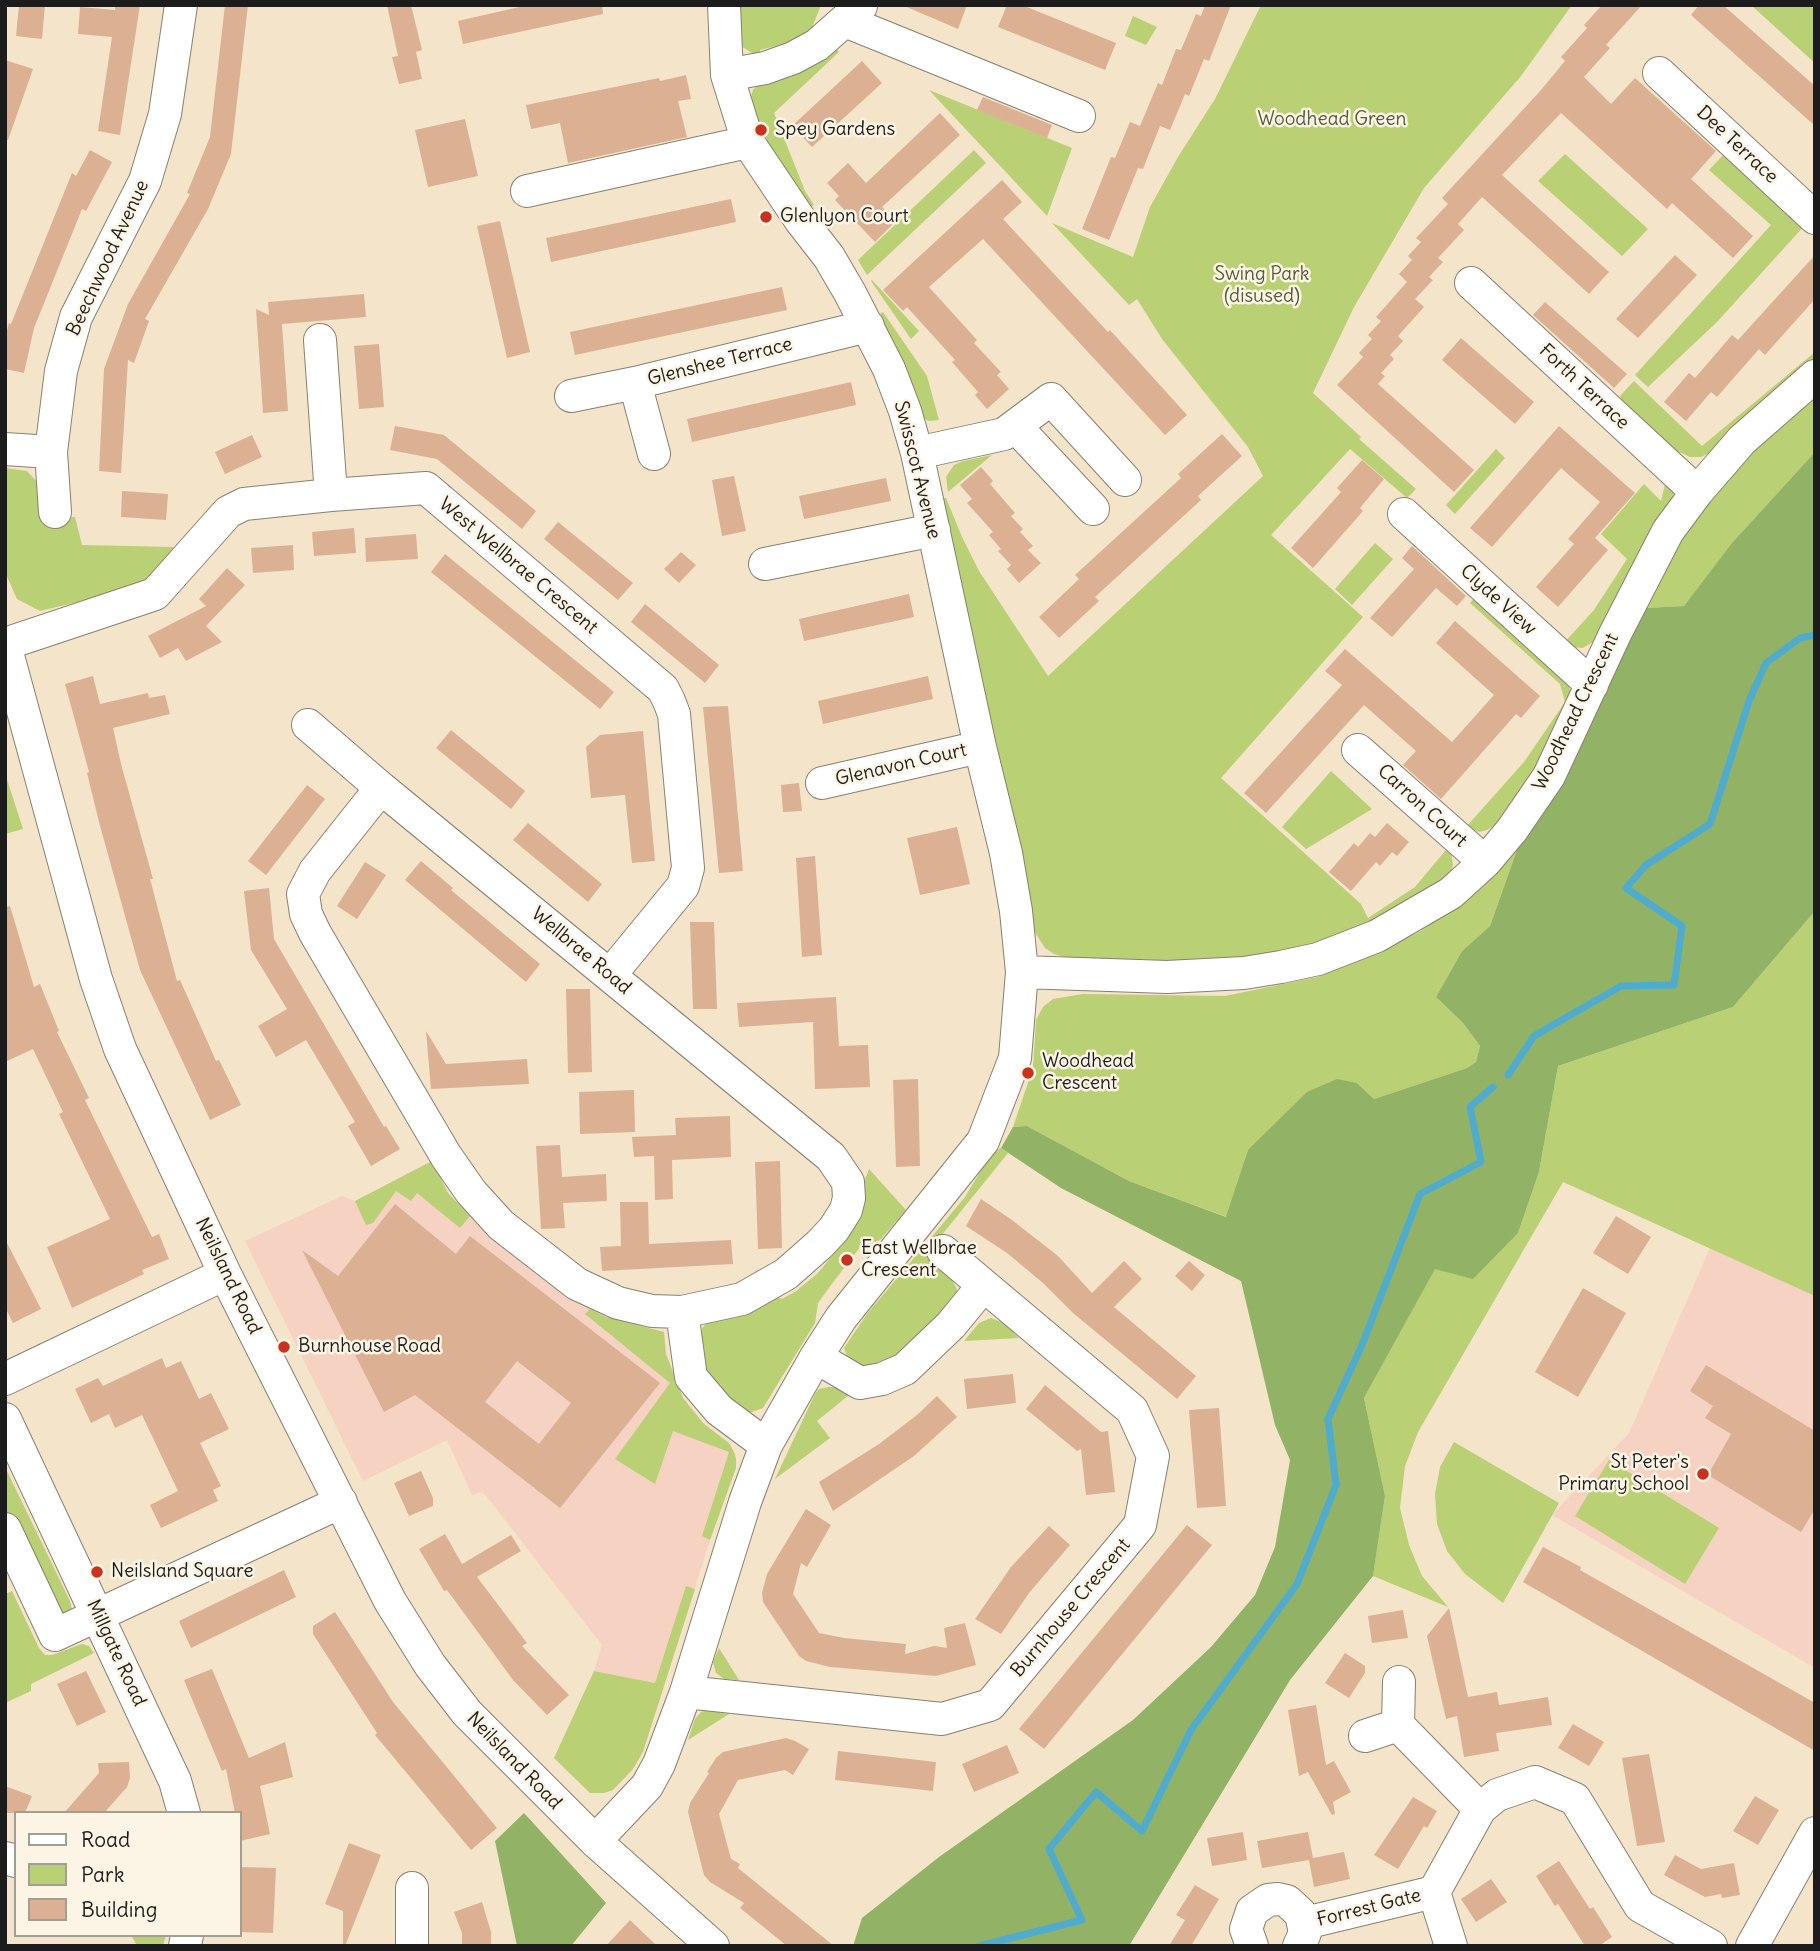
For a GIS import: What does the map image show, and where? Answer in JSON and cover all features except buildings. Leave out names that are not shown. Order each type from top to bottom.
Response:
[{"type":"street","name":"Beechwood Avenue","points":[[55,512],[51,452],[61,371],[76,317],[145,181],[165,114],[181,5]]},
{"type":"street","name":"Swisscot Avenue","points":[[724,5],[727,75],[748,142],[829,257],[868,326],[889,369],[917,453],[980,747],[1006,853],[1016,911],[1021,972]]},
{"type":"street","points":[[727,75],[765,68],[793,58],[817,45],[854,13],[1079,116]]},
{"type":"street","name":"Dee Terrace","points":[[1659,73],[1815,218]]},
{"type":"street","points":[[527,191],[748,142]]},
{"type":"street","name":"Forth Terrace","points":[[1471,283],[1697,492]]},
{"type":"street","name":"Glenshee Terrace","points":[[571,396],[868,326]]},
{"type":"street","points":[[320,341],[331,495]]},
{"type":"street","name":"Woodhead Crescent","points":[[1021,972],[1180,976],[1244,973],[1318,959],[1377,936],[1451,894],[1485,862],[1512,830],[1549,776],[1641,581],[1668,531],[1742,439],[1815,376]]},
{"type":"street","points":[[635,383],[654,454]]},
{"type":"street","points":[[917,453],[1004,434],[1051,399],[1125,480]]},
{"type":"street","points":[[1016,427],[1093,509]]},
{"type":"street","points":[[5,449],[51,452]]},
{"type":"street","name":"West Wellbrae Crescent","points":[[5,645],[155,594],[228,512],[244,504],[426,488],[663,689],[674,714],[688,868],[683,886],[610,975]]},
{"type":"street","name":"Clyde View","points":[[1404,514],[1592,685]]},
{"type":"street","points":[[765,564],[934,530]]},
{"type":"street","name":"Neilsland Road","points":[[5,645],[96,979],[120,1049],[225,1274],[390,1601],[467,1713],[594,1841],[713,1946]]},
{"type":"street","name":"Wellbrae Road","points":[[308,725],[831,1157],[848,1182],[849,1198],[846,1210],[834,1229],[786,1274],[742,1299],[681,1312]]},
{"type":"street","name":"Glenavon Court","points":[[822,783],[980,747]]},
{"type":"street","name":"Carron Court","points":[[1359,750],[1485,862]]},
{"type":"street","points":[[382,788],[315,872],[303,894],[306,914],[315,933],[446,1156],[471,1192],[501,1225],[577,1284],[618,1303],[652,1311],[681,1312],[691,1377],[719,1410],[766,1445]]},
{"type":"street","points":[[594,1841],[647,1786],[661,1760],[686,1692],[745,1502],[766,1445],[841,1318],[984,1140],[1015,1058],[1021,972]]},
{"type":"street","name":"Burnhouse Crescent","points":[[686,1692],[942,1719],[990,1705],[1140,1525],[1153,1456],[1132,1410],[943,1251]]},
{"type":"street","points":[[5,1379],[225,1274]]},
{"type":"street","points":[[816,1357],[860,1382],[882,1379],[905,1368],[951,1325],[983,1286]]},
{"type":"street","name":"Millgate Road","points":[[5,1419],[175,1781],[183,1811]]},
{"type":"street","points":[[5,1529],[55,1635],[341,1502]]},
{"type":"street","points":[[1399,1682],[1398,1725],[1480,1810]]},
{"type":"street","points":[[1365,1736],[1398,1725]]},
{"type":"street","name":"Forrest Gate","points":[[1252,1946],[1246,1929],[1248,1920],[1252,1911],[1268,1900],[1287,1901],[1301,1914],[1302,1934],[1434,1892],[1480,1810],[1497,1795],[1535,1782],[1575,1800],[1640,1906],[1711,1946]]},
{"type":"street","points":[[1752,1946],[1815,1833]]},
{"type":"street","points":[[412,1888],[412,1946]]},
{"type":"street","name":"Forrest Gate","points":[[1434,1892],[1451,1946]]},
{"type":"shaded area","points":[[432,1161],[448,1193],[470,1216],[590,1309],[606,1317],[664,1332],[666,1354],[683,1398],[704,1424],[729,1443],[733,1450],[736,1468],[664,1685],[594,1671],[602,1645],[488,1498],[482,1492],[472,1495],[447,1440],[363,1481],[245,1241],[342,1196],[355,1201]]},
{"type":"shaded area","name":"St Peter's Primary School","points":[[1710,1248],[1815,1296],[1815,1668],[1552,1515],[1629,1433]]},
{"type":"green space","points":[[737,5],[821,5],[811,30],[788,43],[760,50],[758,57],[738,44]]},
{"type":"green space","name":"Woodhead Green","points":[[1261,5],[1572,5],[1521,76],[1424,188],[1354,307],[1313,393],[1361,437],[1359,439],[1416,489],[1407,498],[1350,449],[1271,535],[1363,617],[1221,778],[1361,904],[1368,918],[1415,887],[1450,845],[1453,865],[1451,872],[1404,906],[1322,944],[1263,958],[1207,961],[1068,958],[1045,948],[1032,928],[942,498],[946,498],[979,571],[1048,676],[1263,476],[1248,447],[1162,339],[1137,299],[1129,305],[1052,223],[1133,257],[1150,207],[1215,99]]},
{"type":"green space","points":[[1751,5],[1815,5],[1815,63],[1796,46]]},
{"type":"green space","points":[[1133,16],[1157,27],[1146,45],[1125,36]]},
{"type":"green space","points":[[835,47],[839,52],[774,113],[805,191],[814,205],[809,208],[763,142],[767,140],[761,125],[756,126],[750,100],[759,83]]},
{"type":"green space","points":[[929,90],[1072,148],[1047,216]]},
{"type":"green space","points":[[974,150],[986,163],[867,275],[858,260]]},
{"type":"green space","points":[[1725,153],[1805,225],[1717,322],[1648,387],[1635,375],[1771,225],[1709,170]]},
{"type":"green space","points":[[1565,154],[1648,229],[1622,256],[1538,181]]},
{"type":"green space","points":[[871,281],[919,331],[911,339]]},
{"type":"green space","points":[[883,312],[927,376],[939,420],[929,421],[922,418],[906,372],[880,314]]},
{"type":"green space","points":[[1815,352],[1815,359],[1745,416],[1713,451],[1701,457],[1690,457],[1673,449],[1623,407],[1620,396],[1634,381],[1702,446]]},
{"type":"green space","points":[[1815,396],[1815,452],[1735,540],[1684,606],[1645,608],[1683,534],[1719,483],[1782,421]]},
{"type":"green space","points":[[1496,449],[1505,458],[1455,514],[1446,505]]},
{"type":"green space","points":[[1815,452],[1815,911],[1733,1007],[1558,1066],[1539,1172],[1518,1233],[1473,1279],[1435,1269],[1364,1398],[1385,1496],[1373,1576],[1290,1680],[1129,1946],[853,1946],[862,1918],[939,1857],[1133,1720],[1211,1647],[1255,1595],[1275,1547],[1290,1460],[1275,1425],[1241,1281],[1061,1188],[1001,1148],[1013,1127],[1027,1126],[1129,1181],[1226,1217],[1248,1150],[1307,1092],[1337,1079],[1357,1083],[1374,1099],[1467,1068],[1476,1062],[1480,1046],[1463,1023],[1436,997],[1462,951],[1490,926],[1518,847],[1556,795],[1645,608],[1684,606],[1732,543]]},
{"type":"green space","points":[[992,455],[948,492],[946,477],[954,465]]},
{"type":"green space","points":[[5,468],[27,471],[38,483],[42,519],[75,517],[82,545],[174,547],[145,586],[40,611],[17,599],[5,572]]},
{"type":"green space","points":[[1668,471],[1674,487],[1673,497],[1629,571],[1598,639],[1583,648],[1563,644],[1594,610],[1627,559],[1601,534],[1644,484],[1661,501]]},
{"type":"green space","points":[[1375,543],[1393,559],[1352,605],[1335,589]]},
{"type":"green space","points":[[1477,595],[1569,683],[1571,695],[1539,764],[1498,823],[1479,832],[1466,827],[1524,762],[1565,702],[1560,684],[1470,603]]},
{"type":"green space","points":[[1331,771],[1372,809],[1306,849],[1282,827]]},
{"type":"green space","points":[[5,773],[23,829],[5,834]]},
{"type":"green space","points":[[1518,847],[1490,926],[1462,951],[1436,997],[1463,1023],[1480,1046],[1476,1062],[1467,1068],[1374,1099],[1357,1083],[1248,1150],[1227,1217],[1129,1181],[1027,1126],[1013,1127],[1033,1068],[1036,1020],[1043,1007],[1053,999],[1083,994],[1225,996],[1317,977],[1371,956],[1421,931],[1470,895]]},
{"type":"green space","points":[[1815,911],[1815,1296],[1563,1182],[1418,1432],[1405,1466],[1400,1508],[1409,1545],[1422,1576],[1448,1607],[1373,1576],[1385,1496],[1364,1398],[1435,1268],[1518,1233],[1539,1172],[1558,1066],[1733,1007]]},
{"type":"green space","points":[[1001,1148],[1008,1153],[937,1241],[939,1245],[928,1258],[952,1280],[957,1289],[956,1298],[929,1332],[880,1369],[856,1367],[844,1348],[867,1314],[965,1197],[992,1152]]},
{"type":"green space","points":[[432,1161],[448,1193],[470,1216],[460,1228],[417,1193],[411,1201],[396,1191],[373,1223],[366,1225],[355,1201]]},
{"type":"green space","points":[[869,1169],[906,1210],[880,1240],[861,1246],[818,1303],[815,1323],[763,1408],[749,1413],[740,1412],[706,1381],[700,1331],[708,1321],[774,1296],[782,1299],[817,1274],[832,1256],[830,1246],[862,1188]]},
{"type":"green space","points":[[590,1309],[606,1317],[664,1332],[666,1354],[683,1398],[704,1424],[729,1443],[733,1450],[736,1468],[710,1540],[702,1536],[729,1452],[673,1431],[655,1484],[615,1459],[670,1383],[585,1314]]},
{"type":"green space","points":[[991,1318],[1004,1323],[1019,1338],[964,1341],[979,1323]]},
{"type":"green space","points":[[839,1387],[849,1395],[817,1421],[830,1438],[775,1479],[815,1394],[819,1389]]},
{"type":"green space","points":[[1454,1442],[1559,1503],[1503,1603],[1465,1574],[1447,1551],[1437,1524],[1435,1494],[1440,1467]]},
{"type":"green space","points":[[1609,1460],[1719,1528],[1685,1584],[1575,1516]]},
{"type":"green space","points":[[5,1467],[70,1601],[73,1613],[71,1615],[55,1613],[5,1511]]},
{"type":"green space","points":[[686,1586],[695,1589],[643,1752],[633,1769],[613,1790],[590,1793],[554,1758],[594,1671],[655,1683]]},
{"type":"green space","points":[[12,1591],[39,1648],[45,1655],[82,1644],[89,1646],[94,1653],[31,1684],[31,1691],[5,1703],[5,1594]]},
{"type":"green space","points":[[719,1648],[739,1680],[724,1679],[716,1673],[713,1662]]},
{"type":"green space","points":[[707,1710],[729,1714],[688,1740],[695,1719]]},
{"type":"green space","points":[[524,1813],[606,1903],[571,1946],[517,1946],[495,1841]]},
{"type":"green space","points":[[132,1937],[165,1937],[163,1946],[137,1946]]},
{"type":"waterway","points":[[1508,1075],[1534,1036],[1621,986],[1674,985],[1682,926],[1626,888],[1646,865],[1710,824],[1749,701],[1766,663],[1800,638],[1815,635]]},
{"type":"waterway","points":[[979,1946],[1082,1920],[1049,1849],[1096,1792],[1142,1831],[1191,1730],[1297,1584],[1336,1485],[1328,1419],[1362,1345],[1420,1194],[1481,1162],[1470,1107],[1493,1087]]},
{"type":"place","name":"Spey Gardens","points":[[761,130]]},
{"type":"place","name":"Glenlyon Court","points":[[766,217]]},
{"type":"place","name":"Woodhead Crescent","points":[[1028,1073]]},
{"type":"place","name":"East Wellbrae Crescent","points":[[847,1260]]},
{"type":"place","name":"Burnhouse Road","points":[[284,1347]]},
{"type":"place","name":"St Peter's Primary School","points":[[1703,1474]]},
{"type":"place","name":"Neilsland Square","points":[[97,1572]]},
{"type":"park label","name":"Swing Park (disused)","points":[[1262,286]]}]
